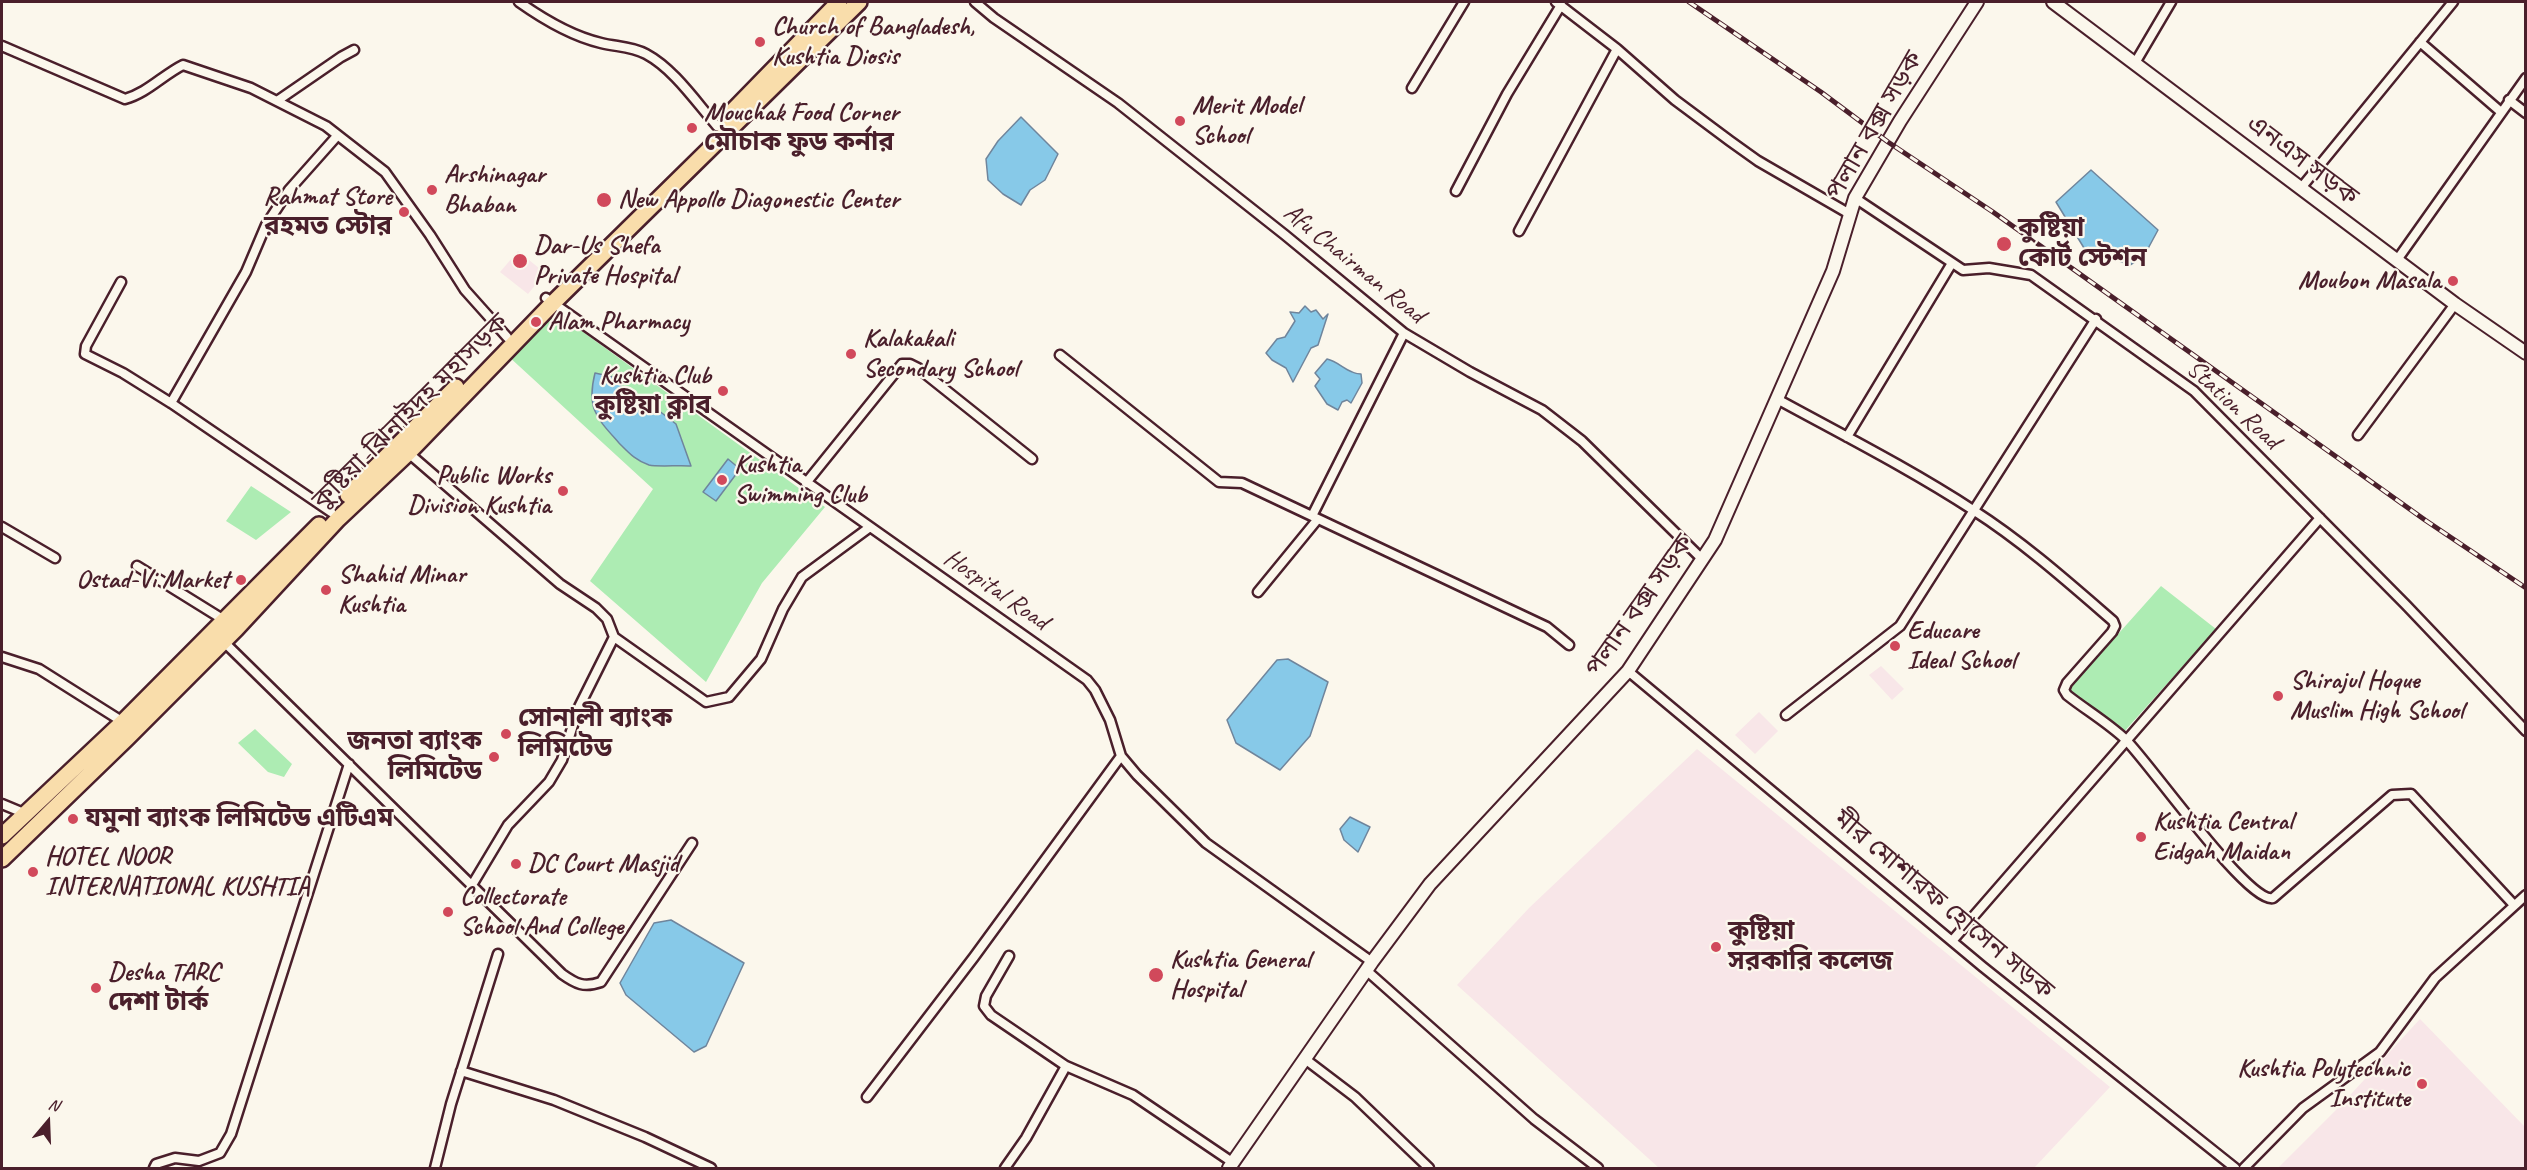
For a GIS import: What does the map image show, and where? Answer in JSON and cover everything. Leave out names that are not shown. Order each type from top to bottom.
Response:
[{"type":"highway","name":"কুষ্টিয়া-ঝিনাইদহ মহাসড়ক","points":[[648,203],[717,126],[839,2]]},
{"type":"highway","name":"কুষ্টিয়া-ঝিনাইদহ মহাসড়ক","points":[[2,836],[338,519],[550,300],[859,2]]},
{"type":"highway","name":"কুষ্টিয়া-ঝিনাইদহ মহাসড়ক","points":[[484,366],[507,337],[550,300]]},
{"type":"highway","name":"কুষ্টিয়া-ঝিনাইদহ মহাসড়ক","points":[[2,859],[39,825],[332,513],[404,449]]},
{"type":"main road","name":"পলান বক্স সড়ক","points":[[1230,1165],[1369,966],[1430,884],[1628,671],[1715,540],[1833,271],[1848,213],[1855,198],[1900,121],[1977,2]]},
{"type":"main road","name":"এনএস সড়ক","points":[[2053,2],[2455,304],[2526,353]]},
{"type":"street","points":[[518,2],[569,32],[601,43],[632,47],[648,55],[672,75],[717,126]]},
{"type":"street","name":"Afu Chairman Road","points":[[975,2],[1003,24],[1118,103],[1404,333],[1542,410],[1582,441],[1702,559]]},
{"type":"street","points":[[1412,88],[1464,2]]},
{"type":"street","points":[[2135,63],[2171,2]]},
{"type":"street","points":[[2301,188],[2453,2]]},
{"type":"street","points":[[1456,191],[1507,94],[1559,4],[1617,49],[1675,100],[1739,148],[1848,213]]},
{"type":"street","points":[[2420,42],[2500,112]]},
{"type":"street","points":[[2,46],[125,99],[136,96],[183,65],[251,88],[326,126],[385,172],[430,235],[465,290],[507,337]]},
{"type":"street","points":[[1519,231],[1617,49]]},
{"type":"street","points":[[278,101],[354,50]]},
{"type":"street","points":[[2397,260],[2526,78]]},
{"type":"street","points":[[2510,100],[2526,113]]},
{"type":"street","points":[[171,403],[246,272],[266,225],[289,190],[338,136]]},
{"type":"street","name":"Station Road","points":[[1855,198],[1963,270],[1989,268],[2031,275],[2096,319],[2194,391],[2526,731]]},
{"type":"street","points":[[1847,437],[1952,263]]},
{"type":"street","points":[[121,282],[86,346],[85,354],[171,403],[332,513]]},
{"type":"street","name":"Hospital Road","points":[[550,300],[1087,680],[1095,690],[1110,720],[1121,756],[1137,775],[1206,843],[1369,966],[1534,1119],[1598,1168]]},
{"type":"street","points":[[2358,435],[2455,304]]},
{"type":"street","points":[[1786,715],[1900,626],[2096,319]]},
{"type":"street","points":[[1258,592],[1314,518],[1404,333]]},
{"type":"street","points":[[1060,354],[1218,482],[1242,483],[1547,627],[1569,645]]},
{"type":"street","points":[[806,483],[902,364],[910,364],[918,368],[1032,459]]},
{"type":"street","points":[[1777,399],[1973,510],[2027,548],[2113,621],[2115,626],[2112,632],[2070,679],[2064,690],[2067,695],[2125,740],[2230,867],[2268,899],[2273,898],[2392,795],[2411,794],[2514,905]]},
{"type":"street","points":[[404,449],[560,584],[596,608],[606,620],[614,637],[706,702],[729,697],[761,659],[783,609],[802,577],[870,527]]},
{"type":"street","points":[[1952,941],[2320,518]]},
{"type":"street","points":[[2,527],[55,558]]},
{"type":"street","points":[[137,566],[220,631],[349,764],[562,974],[576,984],[588,987],[601,982],[654,897],[692,843]]},
{"type":"street","points":[[472,885],[508,825],[549,782],[562,760],[578,709],[614,637]]},
{"type":"street","points":[[2,657],[39,669],[123,722]]},
{"type":"street","name":"মীর মোশারফ হোসেন সড়ক","points":[[1628,671],[1952,941],[2235,1168]]},
{"type":"street","points":[[867,1097],[974,957],[1121,756]]},
{"type":"street","points":[[154,1168],[156,1164],[175,1158],[199,1161],[220,1153],[231,1134],[349,764]]},
{"type":"street","points":[[2,804],[25,813],[39,825]]},
{"type":"street","points":[[2244,1168],[2303,1108],[2380,1052],[2435,978],[2526,895]]},
{"type":"street","points":[[435,1168],[461,1071],[498,954]]},
{"type":"street","points":[[1009,956],[986,996],[984,1006],[991,1015],[1065,1066],[1133,1095],[1230,1165]]},
{"type":"street","points":[[1305,1059],[1354,1097],[1429,1168]]},
{"type":"street","points":[[1005,1168],[1026,1138],[1065,1066]]},
{"type":"street","points":[[461,1071],[554,1100],[645,1137],[711,1168]]},
{"type":"shaded area","name":"Dar-Us Shefa Private Hospital","points":[[518,251],[545,273],[528,294],[500,272]]},
{"type":"shaded area","points":[[1881,666],[1904,689],[1892,700],[1869,675]]},
{"type":"shaded area","points":[[1759,712],[1778,731],[1755,754],[1735,735]]},
{"type":"shaded area","name":"কুষ্টিয়া সরকারি কলেজ","points":[[1697,749],[2110,1087],[2034,1168],[1659,1168],[1457,985],[1529,908]]},
{"type":"shaded area","name":"Kushtia Polytechnic Institute","points":[[2420,1019],[2525,1127],[2525,1168],[2278,1168],[2341,1105]]},
{"type":"green space","points":[[554,311],[825,507],[762,583],[706,682],[590,581],[653,489],[507,355]]},
{"type":"green space","points":[[251,486],[291,512],[256,540],[226,521]]},
{"type":"green space","points":[[2161,586],[2216,629],[2122,734],[2069,689]]},
{"type":"green space","points":[[255,729],[292,764],[284,777],[268,772],[238,743]]},
{"type":"water","points":[[1021,117],[1058,154],[1045,180],[1030,190],[1021,205],[1003,194],[988,180],[986,159],[998,141]]},
{"type":"water","points":[[2091,170],[2158,230],[2144,256],[2130,265],[2084,248],[2056,202]]},
{"type":"water","points":[[1305,306],[1311,312],[1316,310],[1323,319],[1328,314],[1318,345],[1311,348],[1293,382],[1286,368],[1272,360],[1266,353],[1277,339],[1285,337],[1295,321],[1290,312],[1299,313]]},
{"type":"water","points":[[1327,359],[1352,372],[1361,374],[1362,383],[1351,403],[1347,400],[1342,402],[1338,410],[1327,404],[1315,386],[1320,379],[1315,373]]},
{"type":"water","points":[[595,373],[613,377],[639,405],[658,410],[676,424],[691,466],[649,465],[626,450],[595,412],[592,396]]},
{"type":"water","name":"Kushtia Swimming Club","points":[[728,459],[740,469],[716,501],[703,492]]},
{"type":"water","points":[[1288,659],[1328,682],[1310,736],[1280,770],[1236,743],[1227,720],[1277,660]]},
{"type":"water","points":[[1350,817],[1370,827],[1358,852],[1344,840],[1340,829]]},
{"type":"water","points":[[671,920],[744,963],[706,1046],[694,1052],[626,995],[620,983],[654,923]]},
{"type":"railway","points":[[1689,2],[1821,92],[1888,142],[1993,212],[2425,520],[2526,588]]},
{"type":"place","name":"Church of Bangladesh, Kushtia Diosis","points":[[760,42]]},
{"type":"place","name":"Merit Model School","points":[[1180,121]]},
{"type":"place","name":"Mouchak Food Corner মৌচাক ফুড কর্নার","points":[[692,128]]},
{"type":"place","name":"Arshinagar Bhaban","points":[[432,190]]},
{"type":"place","name":"New Appollo Diagonestic Center","points":[[604,200]]},
{"type":"place","name":"Rahmat Store রহমত স্টোর","points":[[404,212]]},
{"type":"place","name":"কুষ্টিয়া কোর্ট স্টেশন","points":[[2004,244]]},
{"type":"place","name":"Dar-Us Shefa Private Hospital","points":[[520,261]]},
{"type":"place","name":"Moubon Masala","points":[[2453,281]]},
{"type":"place","name":"Alam Pharmacy","points":[[536,322]]},
{"type":"place","name":"Kalakakali Secondary School","points":[[851,354]]},
{"type":"place","name":"Kushtia Club কুষ্টিয়া ক্লাব","points":[[723,391]]},
{"type":"place","name":"Kushtia Swimming Club","points":[[722,480]]},
{"type":"place","name":"Public Works Division Kushtia","points":[[563,491]]},
{"type":"place","name":"Ostad-Vi Market","points":[[241,580]]},
{"type":"place","name":"Shahid Minar Kushtia","points":[[326,590]]},
{"type":"place","name":"Educare Ideal School","points":[[1895,646]]},
{"type":"place","name":"Shirajul Hoque Muslim High School","points":[[2278,696]]},
{"type":"place","name":"সোনালী ব্যাংক লিমিটেড","points":[[506,734]]},
{"type":"place","name":"জনতা ব্যাংক লিমিটেড","points":[[494,757]]},
{"type":"place","name":"যমুনা ব্যাংক লিমিটেড এটিএম","points":[[73,819]]},
{"type":"place","name":"Kushtia Central Eidgah Maidan","points":[[2141,837]]},
{"type":"place","name":"DC Court Masjid","points":[[516,864]]},
{"type":"place","name":"HOTEL NOOR INTERNATIONAL KUSHTIA","points":[[33,872]]},
{"type":"place","name":"Collectorate School And College","points":[[448,912]]},
{"type":"place","name":"কুষ্টিয়া সরকারি কলেজ","points":[[1716,947]]},
{"type":"place","name":"Kushtia General Hospital","points":[[1156,975]]},
{"type":"place","name":"Desha TARC দেশা টার্ক","points":[[96,988]]},
{"type":"place","name":"Kushtia Polytechnic Institute","points":[[2422,1084]]}]
